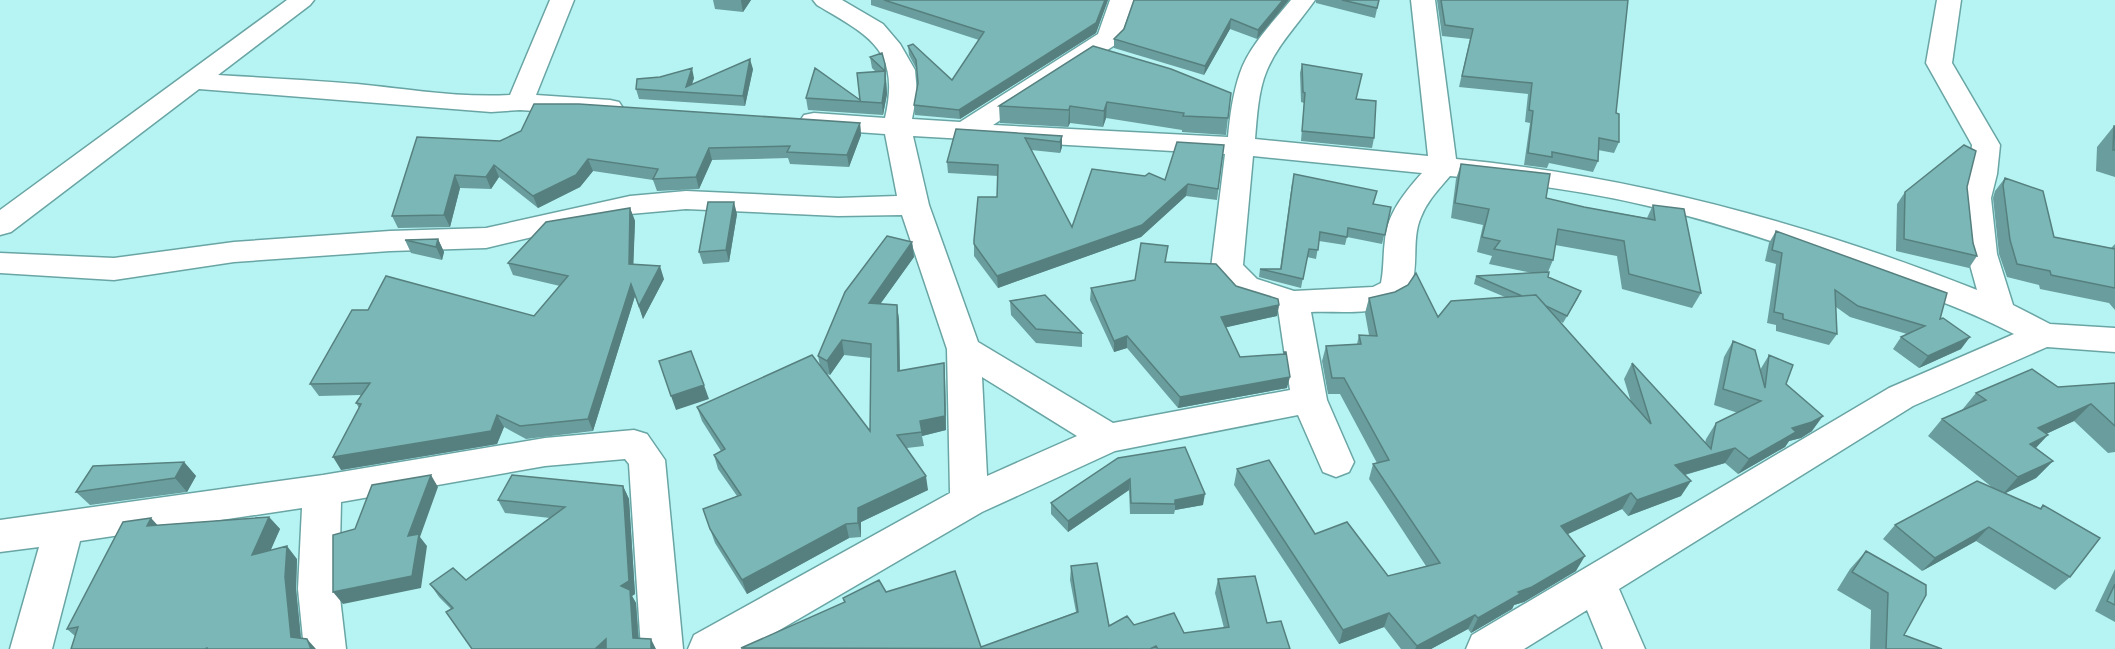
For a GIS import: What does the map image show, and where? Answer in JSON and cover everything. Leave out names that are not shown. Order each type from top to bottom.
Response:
[{"type":"street","points":[[0,225],[302,0]]},
{"type":"street","points":[[520,102],[562,0]]},
{"type":"street","points":[[825,0],[874,29],[891,50],[902,70],[904,93],[897,126],[914,205],[964,349],[969,501]]},
{"type":"street","points":[[965,131],[1109,38],[1122,0]]},
{"type":"street","points":[[1303,0],[1265,49],[1253,71],[1245,104],[1227,268],[1246,286],[1293,302],[1379,298],[1394,290],[1398,281],[1400,237],[1405,218],[1418,195],[1443,166],[1423,0]]},
{"type":"street","points":[[1949,0],[1939,63],[1986,145],[1983,174],[1976,198],[1982,254],[1999,312]]},
{"type":"street","points":[[1089,51],[1117,58]]},
{"type":"street","points":[[196,81],[357,92],[422,100],[491,104],[520,102],[635,110]]},
{"type":"street","points":[[1219,92],[1245,104]]},
{"type":"street","points":[[789,120],[1240,146],[1531,175],[1645,196],[1769,229],[1940,288],[1999,312],[2044,335],[2115,340]]},
{"type":"street","points":[[0,263],[114,269],[234,252],[390,241],[486,238],[630,205],[686,200],[838,207],[914,205]]},
{"type":"street","points":[[1293,302],[1309,400],[1336,462]]},
{"type":"street","points":[[1487,649],[1901,397],[2044,335]]},
{"type":"street","points":[[964,349],[1108,438]]},
{"type":"street","points":[[709,649],[969,501],[1108,438],[1309,400]]},
{"type":"street","points":[[0,536],[323,490],[545,452],[634,444],[647,460],[662,649]]},
{"type":"street","points":[[323,490],[318,557],[321,628],[325,649]]},
{"type":"street","points":[[31,649],[64,528]]},
{"type":"street","points":[[1596,582],[1624,649]]},
{"type":"building","points":[[884,0],[1105,0],[1096,23],[959,110],[914,105],[918,83],[916,60],[908,46],[913,44],[952,80],[984,32]]},
{"type":"building","points":[[1134,0],[1283,0],[1258,30],[1231,19],[1205,66],[1114,39],[1124,29]]},
{"type":"building","points":[[1342,0],[1379,0],[1377,8]]},
{"type":"building","points":[[1441,0],[1628,0],[1616,113],[1619,114],[1619,142],[1599,138],[1598,161],[1552,152],[1552,157],[1528,153],[1533,111],[1529,110],[1532,83],[1462,76],[1473,29],[1445,25]]},
{"type":"building","points":[[1093,46],[1171,69],[1231,93],[1228,118],[1183,116],[1184,113],[1107,102],[1104,111],[1070,106],[1069,110],[999,106]]},
{"type":"building","points":[[882,53],[885,64],[885,71],[870,57]]},
{"type":"building","points":[[750,59],[743,96],[636,89],[637,79],[660,77],[692,68],[686,87]]},
{"type":"building","points":[[1302,64],[1362,74],[1356,99],[1376,101],[1374,138],[1302,131],[1305,93],[1303,92]]},
{"type":"building","points":[[815,68],[860,100],[857,73],[885,71],[882,103],[806,98]]},
{"type":"building","points":[[534,104],[579,104],[860,123],[847,155],[787,152],[790,146],[709,148],[696,177],[653,179],[658,169],[588,159],[576,175],[533,196],[494,165],[486,177],[455,175],[444,215],[392,216],[417,137],[500,141],[521,131]]},
{"type":"building","points":[[2114,126],[2115,150],[2113,150]]},
{"type":"building","points":[[956,129],[1062,136],[1060,142],[1025,138],[1072,227],[1092,169],[1145,176],[1149,173],[1165,180],[1177,142],[1224,145],[1218,189],[1188,184],[1142,225],[997,276],[974,244],[974,240],[978,197],[997,197],[998,165],[947,162]]},
{"type":"building","points":[[1964,145],[1976,151],[1967,187],[1973,243],[1977,256],[1904,239],[1905,192]]},
{"type":"building","points":[[1461,164],[1550,174],[1546,198],[1584,207],[1655,220],[1653,205],[1684,209],[1701,293],[1629,274],[1624,241],[1558,229],[1553,260],[1494,249],[1500,241],[1482,237],[1489,209],[1455,203]]},
{"type":"building","points":[[1294,174],[1377,191],[1373,204],[1391,207],[1385,235],[1348,228],[1347,237],[1320,232],[1318,250],[1309,249],[1303,279],[1260,269],[1281,269]]},
{"type":"building","points":[[2005,178],[2043,191],[2054,237],[2115,249],[2115,288],[2051,275],[2050,271],[2017,264],[2010,240],[2003,185]]},
{"type":"building","points":[[708,202],[734,202],[726,250],[699,252]]},
{"type":"building","points":[[630,208],[629,264],[660,266],[639,306],[631,284],[588,419],[520,426],[497,415],[491,431],[333,457],[361,404],[356,403],[370,383],[310,384],[352,310],[368,310],[386,276],[534,316],[568,276],[508,263],[546,222]]},
{"type":"building","points":[[1776,231],[1947,293],[1940,319],[1943,318],[1970,337],[1928,356],[1901,337],[1925,326],[1858,306],[1835,290],[1837,334],[1783,319],[1783,314],[1774,312],[1782,253],[1772,250]]},
{"type":"building","points":[[887,236],[912,242],[869,303],[897,305],[898,371],[944,363],[945,416],[920,421],[922,432],[897,435],[926,476],[858,508],[858,523],[846,524],[742,580],[710,529],[703,509],[741,495],[714,455],[725,449],[697,407],[812,355],[870,431],[871,344],[842,340],[827,361],[818,356],[845,292]]},
{"type":"building","points":[[438,239],[436,247],[405,240]]},
{"type":"building","points":[[1141,243],[1168,246],[1165,262],[1216,264],[1236,286],[1278,299],[1279,305],[1221,317],[1240,357],[1285,354],[1286,352],[1290,377],[1180,397],[1127,336],[1114,341],[1091,288],[1135,280]]},
{"type":"building","points":[[1549,272],[1548,277],[1581,291],[1567,316],[1546,306],[1536,295],[1522,296],[1476,276]]},
{"type":"building","points":[[1416,273],[1438,317],[1451,301],[1536,295],[1651,424],[1632,363],[1711,449],[1716,423],[1761,401],[1723,389],[1733,341],[1755,350],[1765,388],[1769,355],[1793,365],[1786,384],[1823,416],[1792,428],[1796,432],[1749,459],[1735,448],[1675,465],[1691,481],[1637,500],[1631,493],[1561,526],[1585,556],[1532,587],[1518,592],[1520,594],[1478,618],[1475,615],[1417,646],[1389,613],[1343,630],[1237,469],[1269,460],[1315,534],[1347,522],[1388,576],[1440,563],[1373,464],[1389,460],[1344,378],[1332,378],[1326,346],[1361,344],[1359,335],[1377,336],[1369,298],[1395,292],[1408,285]]},
{"type":"building","points":[[1045,295],[1082,333],[1036,329],[1010,301]]},
{"type":"building","points":[[691,351],[704,385],[671,396],[659,361]]},
{"type":"building","points":[[2032,369],[2058,387],[2115,383],[2115,426],[2091,404],[2038,428],[2048,435],[2030,444],[2053,461],[2018,477],[1942,419],[1986,400],[1976,393]]},
{"type":"building","points":[[1185,447],[1205,494],[1175,500],[1175,504],[1131,503],[1130,479],[1068,521],[1051,503],[1118,458]]},
{"type":"building","points":[[184,462],[175,478],[76,492],[93,466]]},
{"type":"building","points":[[431,475],[408,536],[419,534],[412,576],[333,592],[333,535],[355,529],[372,485]]},
{"type":"building","points":[[512,475],[623,486],[629,581],[621,586],[630,590],[633,638],[651,639],[651,649],[606,649],[606,639],[595,649],[472,649],[446,612],[453,608],[430,584],[453,568],[466,580],[565,507],[498,500]]},
{"type":"building","points":[[1977,481],[2041,509],[2043,505],[2100,538],[2070,577],[1989,527],[1935,558],[1895,525]]},
{"type":"building","points":[[269,517],[252,555],[287,546],[285,577],[291,637],[307,639],[311,649],[71,649],[78,627],[67,629],[123,522],[151,518],[147,526]]},
{"type":"building","points":[[1866,551],[1926,585],[1926,595],[1904,635],[1942,649],[1886,649],[1888,593],[1852,572]]},
{"type":"building","points":[[1097,563],[1109,626],[1127,616],[1134,625],[1174,613],[1184,633],[1229,627],[1218,579],[1255,576],[1267,623],[1281,621],[1290,649],[1158,649],[1156,646],[1150,649],[741,648],[845,602],[843,598],[879,580],[886,592],[955,571],[981,647],[1078,612],[1071,566]]},
{"type":"building","points":[[2115,584],[2115,605],[2107,601]]}]
